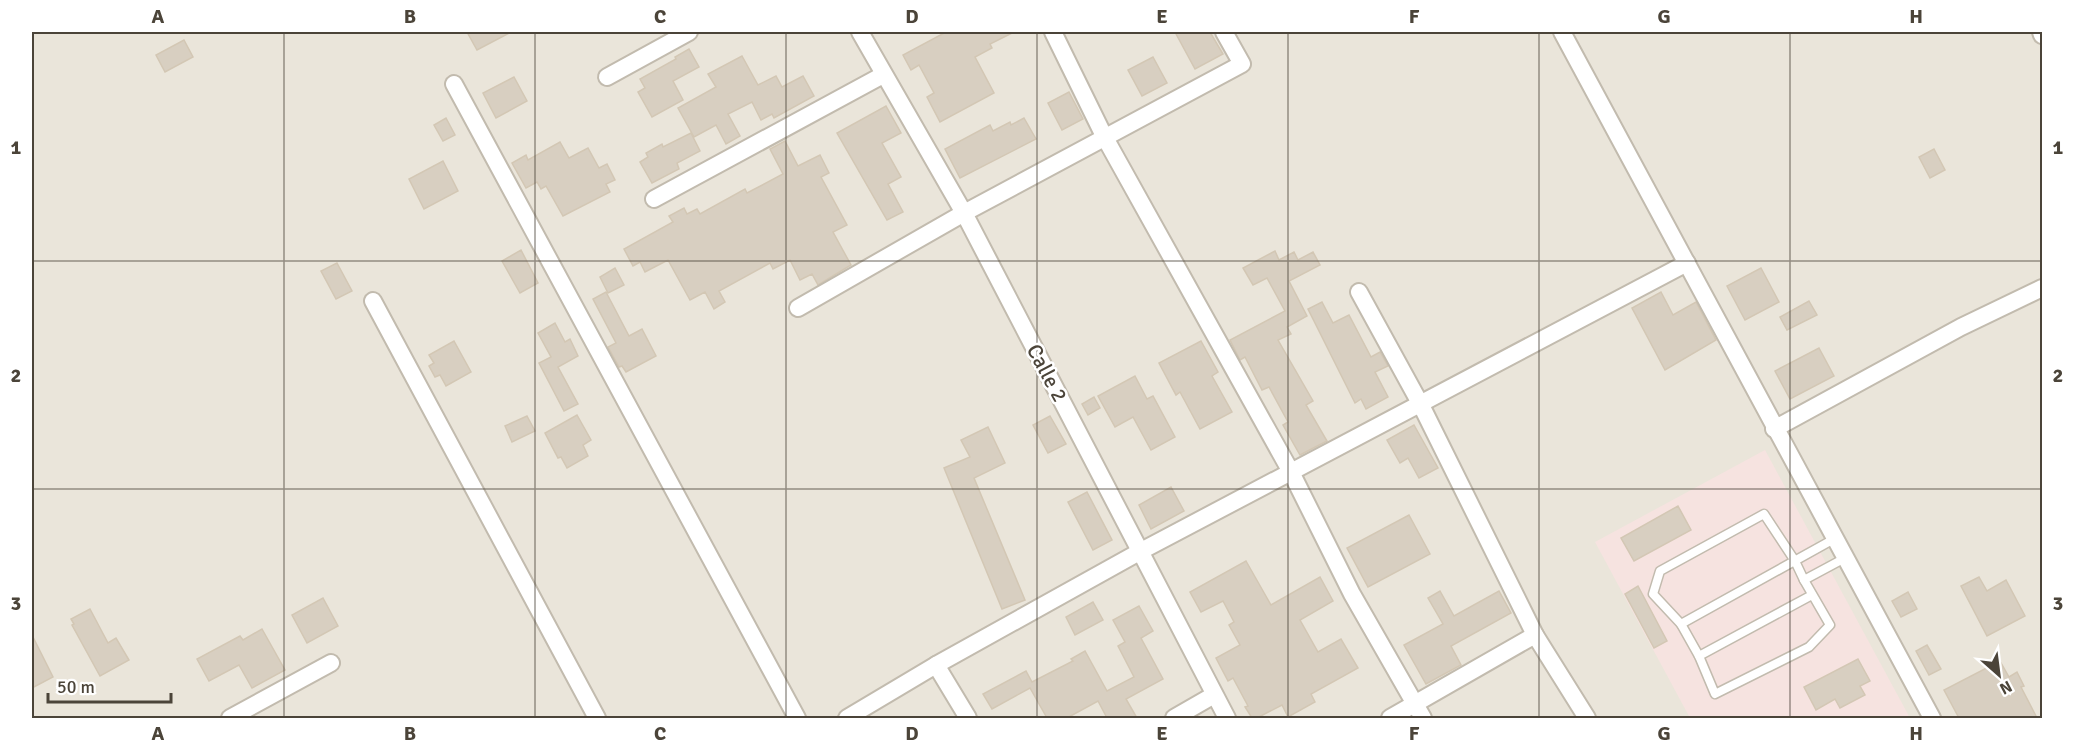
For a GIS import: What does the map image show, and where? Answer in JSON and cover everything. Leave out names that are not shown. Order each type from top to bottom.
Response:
[{"type":"street","points":[[607,77],[689,32]]},
{"type":"street","name":"Calle 2","points":[[860,32],[964,213],[1227,718]]},
{"type":"street","points":[[1053,32],[1104,136],[1291,472],[1352,594],[1419,711]]},
{"type":"street","points":[[798,308],[1104,136],[1242,64],[1224,32]]},
{"type":"street","points":[[1562,32],[1687,262],[1774,429],[1932,718]]},
{"type":"street","points":[[654,199],[884,75]]},
{"type":"street","points":[[454,84],[797,718]]},
{"type":"street","points":[[847,718],[936,665],[1141,551],[1421,405],[1687,262]]},
{"type":"street","points":[[1774,429],[1961,327],[2043,288]]},
{"type":"street","points":[[1359,292],[1421,405],[1535,635],[1587,718]]},
{"type":"street","points":[[373,301],[597,718]]},
{"type":"street","points":[[1390,718],[1419,711],[1535,635]]},
{"type":"street","points":[[230,718],[331,663]]},
{"type":"street","points":[[936,665],[968,718]]},
{"type":"street","points":[[1173,718],[1214,695]]},
{"type":"lane","points":[[1764,514],[1795,561],[1830,625],[1809,647],[1715,694],[1699,656],[1681,624],[1653,594],[1660,571],[1764,514]]},
{"type":"lane","points":[[1681,624],[1834,539]]},
{"type":"lane","points":[[1804,580],[1845,558]]},
{"type":"lane","points":[[1699,656],[1812,595]]},
{"type":"shaded area","points":[[32,32],[2042,32],[2042,718],[32,718]]},
{"type":"shaded area","points":[[1765,450],[1910,718],[1690,718],[1595,542]]},
{"type":"building","points":[[467,32],[511,32],[477,50]]},
{"type":"building","points":[[946,32],[1014,32],[990,44],[992,48],[975,57],[994,93],[940,122],[927,97],[934,93],[919,65],[911,70],[903,55]]},
{"type":"building","points":[[1175,32],[1210,32],[1223,54],[1195,69]]},
{"type":"building","points":[[184,40],[193,57],[165,72],[156,55]]},
{"type":"building","points":[[689,49],[699,67],[673,81],[683,100],[652,117],[638,92],[645,88],[640,79]]},
{"type":"building","points":[[742,56],[758,85],[776,76],[782,87],[803,76],[814,96],[774,118],[772,114],[761,120],[752,102],[728,114],[740,136],[726,144],[716,125],[694,137],[678,108],[716,87],[708,74]]},
{"type":"building","points":[[1153,57],[1167,83],[1142,96],[1128,70]]},
{"type":"building","points":[[514,77],[527,101],[496,118],[483,93]]},
{"type":"building","points":[[1069,92],[1083,119],[1062,130],[1048,103]]},
{"type":"building","points":[[886,106],[901,133],[882,143],[901,177],[888,184],[903,212],[887,220],[837,133]]},
{"type":"building","points":[[446,118],[455,135],[443,141],[434,125]]},
{"type":"building","points":[[1024,118],[1036,139],[960,178],[945,149],[990,125],[993,131]]},
{"type":"building","points":[[691,133],[700,151],[677,163],[679,169],[652,183],[640,162],[648,157],[646,153]]},
{"type":"building","points":[[785,141],[798,166],[820,155],[829,173],[821,177],[847,225],[833,232],[851,265],[818,285],[812,274],[800,280],[790,260],[773,269],[770,263],[719,291],[725,302],[714,309],[705,292],[690,300],[668,260],[645,272],[640,262],[633,266],[624,249],[673,222],[669,216],[684,208],[687,214],[697,209],[700,214],[745,189],[747,193],[783,174],[770,149]]},
{"type":"building","points":[[560,142],[569,158],[588,148],[599,168],[607,164],[615,180],[606,184],[610,192],[563,216],[546,186],[541,189],[537,182],[526,188],[512,163],[526,155],[528,160]]},
{"type":"building","points":[[1934,149],[1945,170],[1930,178],[1919,157]]},
{"type":"building","points":[[443,161],[458,191],[424,209],[409,179]]},
{"type":"building","points":[[521,250],[538,283],[520,293],[502,261]]},
{"type":"building","points":[[1275,251],[1279,260],[1294,252],[1298,260],[1313,252],[1320,265],[1289,281],[1307,316],[1287,327],[1291,334],[1278,340],[1313,401],[1306,405],[1327,441],[1300,455],[1283,425],[1288,422],[1269,387],[1262,390],[1245,357],[1240,360],[1230,340],[1285,311],[1267,278],[1253,285],[1243,268]]},
{"type":"building","points":[[337,263],[352,291],[336,299],[321,271]]},
{"type":"building","points":[[615,268],[624,285],[608,293],[600,277]]},
{"type":"building","points":[[1761,268],[1779,302],[1745,320],[1727,286]]},
{"type":"building","points":[[606,292],[629,336],[642,329],[656,356],[626,372],[622,366],[619,367],[608,347],[616,343],[593,299]]},
{"type":"building","points":[[1661,292],[1673,315],[1696,302],[1716,340],[1665,370],[1632,308]]},
{"type":"building","points":[[1809,301],[1817,315],[1787,330],[1780,317]]},
{"type":"building","points":[[1322,302],[1333,323],[1349,315],[1371,357],[1380,352],[1388,366],[1375,372],[1388,397],[1366,409],[1361,399],[1355,403],[1308,309]]},
{"type":"building","points":[[555,323],[565,342],[570,339],[578,356],[558,367],[578,404],[564,411],[539,363],[551,357],[538,333]]},
{"type":"building","points":[[454,341],[471,372],[446,386],[440,375],[435,377],[429,366],[434,363],[429,355]]},
{"type":"building","points":[[1201,341],[1218,372],[1212,376],[1232,412],[1200,429],[1180,392],[1176,395],[1159,363]]},
{"type":"building","points":[[1819,348],[1834,376],[1790,399],[1775,371]]},
{"type":"building","points":[[1135,376],[1147,399],[1153,396],[1175,437],[1151,450],[1133,417],[1115,427],[1098,396]]},
{"type":"building","points":[[1094,397],[1100,408],[1088,415],[1082,404]]},
{"type":"building","points":[[577,415],[591,440],[583,445],[588,456],[567,468],[561,457],[558,458],[545,433]]},
{"type":"building","points":[[527,416],[535,431],[512,442],[505,426]]},
{"type":"building","points":[[1050,416],[1066,444],[1048,453],[1033,425]]},
{"type":"building","points":[[1414,425],[1438,468],[1419,478],[1408,458],[1400,463],[1387,440]]},
{"type":"building","points":[[988,427],[1005,463],[974,478],[1025,600],[1002,609],[944,468],[970,457],[961,440]]},
{"type":"building","points":[[1171,487],[1184,511],[1151,529],[1139,505]]},
{"type":"building","points":[[1087,492],[1112,540],[1093,550],[1068,502]]},
{"type":"building","points":[[1678,506],[1691,530],[1634,561],[1621,538]]},
{"type":"building","points":[[1409,515],[1430,554],[1368,587],[1347,548]]},
{"type":"building","points":[[1246,561],[1271,605],[1320,577],[1333,601],[1300,620],[1318,652],[1341,639],[1358,668],[1311,694],[1315,702],[1288,717],[1282,705],[1257,718],[1252,718],[1233,678],[1228,681],[1216,658],[1240,645],[1229,625],[1234,622],[1223,601],[1201,612],[1190,592]]},
{"type":"building","points":[[1979,577],[1987,591],[2006,580],[2025,616],[1987,636],[1961,586]]},
{"type":"building","points":[[1638,586],[1667,641],[1654,648],[1625,594]]},
{"type":"building","points":[[1440,591],[1454,616],[1499,591],[1511,613],[1451,646],[1461,665],[1426,684],[1404,645],[1443,624],[1428,598]]},
{"type":"building","points":[[1908,592],[1917,609],[1901,617],[1892,601]]},
{"type":"building","points":[[323,598],[338,626],[307,643],[292,615]]},
{"type":"building","points":[[1093,602],[1103,620],[1075,635],[1066,617]]},
{"type":"building","points":[[1139,606],[1153,631],[1141,638],[1163,679],[1126,699],[1137,718],[1107,718],[1098,701],[1067,718],[1047,718],[1030,688],[992,709],[983,694],[1026,671],[1032,682],[1073,661],[1071,659],[1085,651],[1107,691],[1134,677],[1118,646],[1125,642],[1113,620]]},
{"type":"building","points":[[90,609],[108,643],[116,638],[129,660],[100,676],[72,625],[74,624],[71,619]]},
{"type":"building","points":[[262,629],[285,670],[252,688],[239,665],[209,681],[197,659],[240,636],[243,640]]},
{"type":"building","points":[[32,635],[53,677],[32,688]]},
{"type":"building","points":[[1927,645],[1941,669],[1929,675],[1916,651]]},
{"type":"building","points":[[1858,659],[1870,681],[1860,686],[1865,695],[1840,708],[1835,699],[1816,710],[1804,687]]},
{"type":"building","points":[[2000,661],[2009,677],[2017,672],[2024,686],[2021,687],[2037,718],[1959,718],[1944,690]]}]
